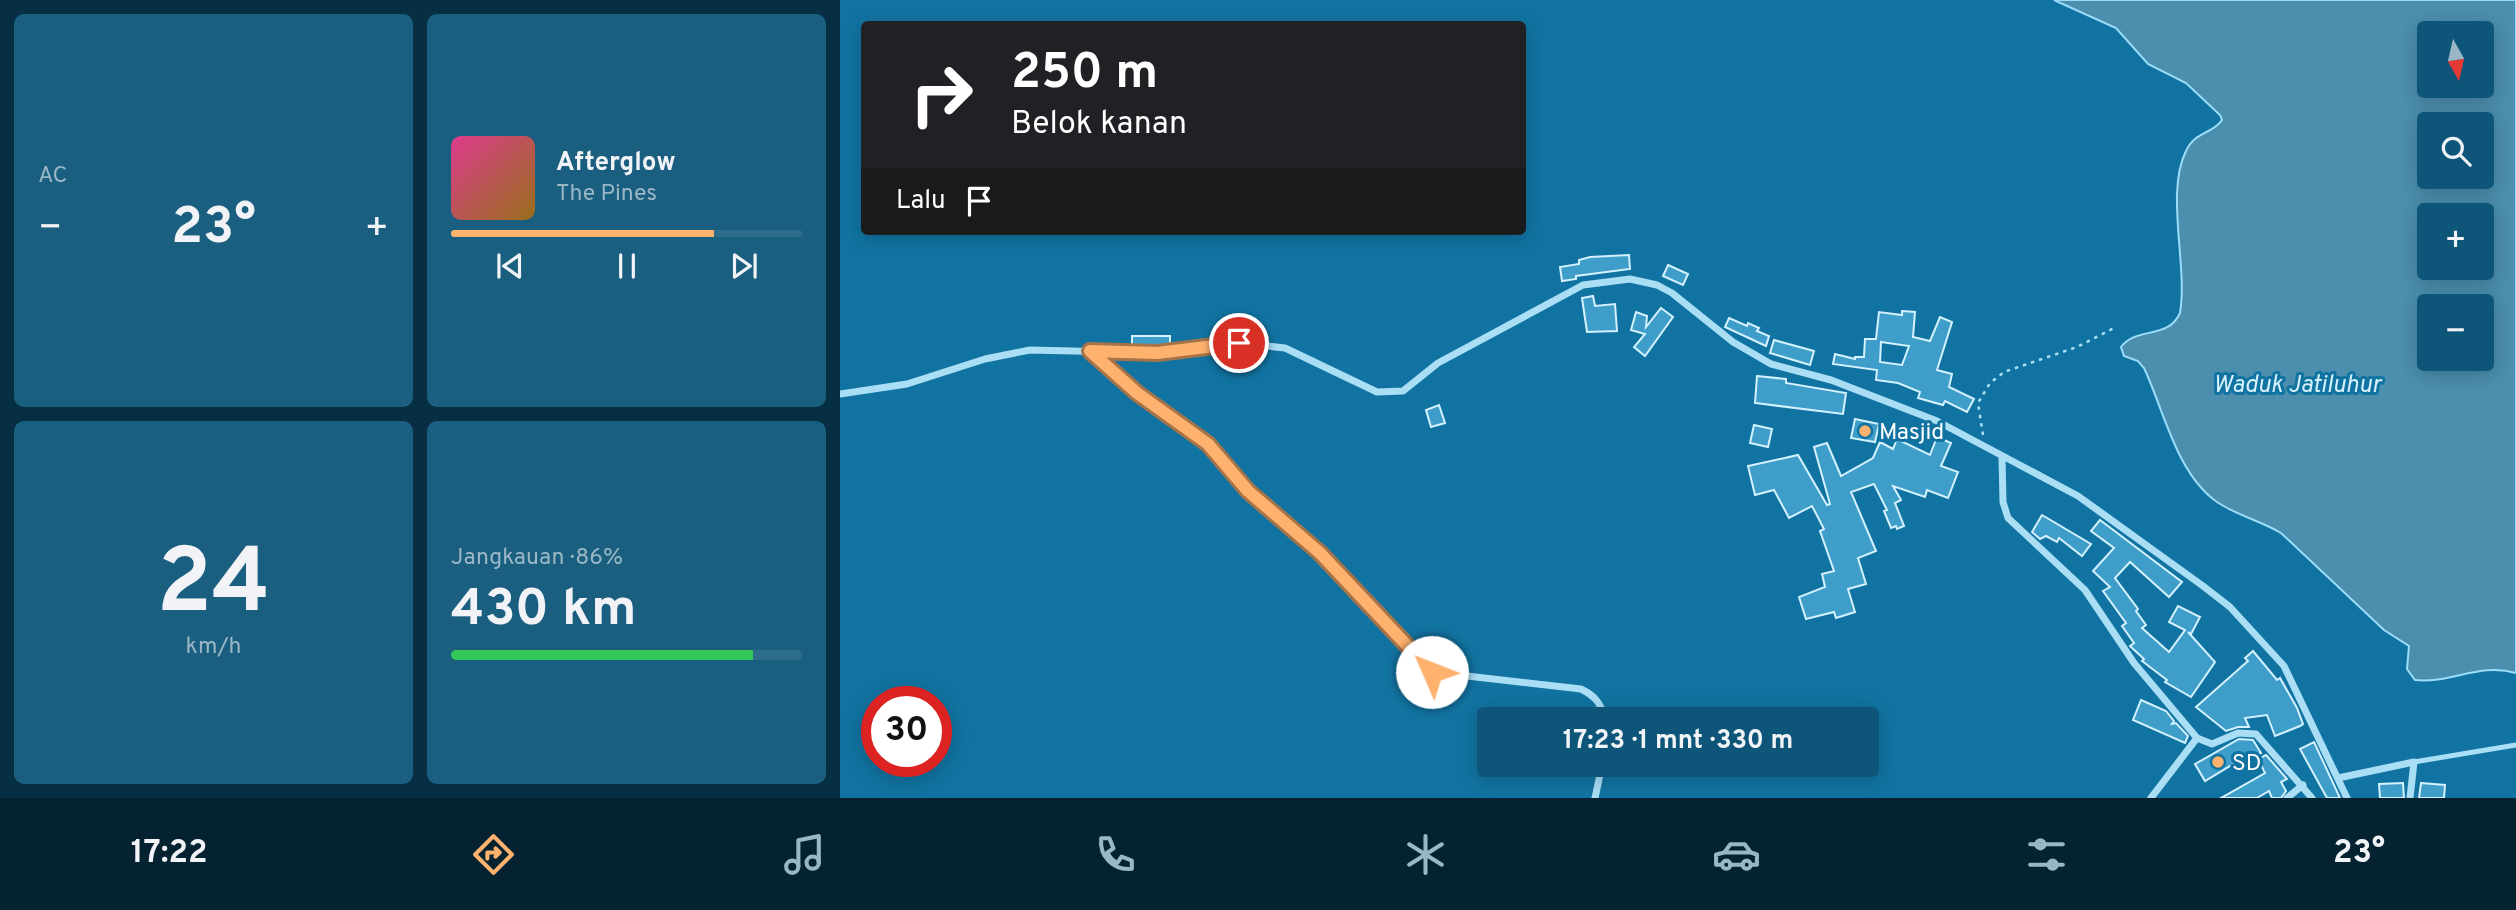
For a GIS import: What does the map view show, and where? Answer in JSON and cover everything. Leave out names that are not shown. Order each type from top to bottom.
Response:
[{"type":"street","points":[[840,394],[907,384],[985,359],[1030,350],[1157,353],[1239,343],[1275,345],[1313,359],[1377,392],[1391,393],[1413,386],[1438,363],[1583,285],[1630,279],[1657,285],[1672,293],[1733,342],[1771,364],[1831,380],[1908,409],[2078,496],[2230,607],[2284,666],[2347,798]]},
{"type":"street","points":[[1090,351],[1137,393],[1208,444],[1248,491],[1320,553],[1432,672],[1581,689],[1593,695],[1602,707]]},
{"type":"street","points":[[2002,457],[2003,502],[2008,518],[2085,590],[2134,663],[2197,738],[2212,744],[2238,733],[2252,732],[2271,747],[2312,798]]},
{"type":"street","points":[[2151,798],[2197,738]]},
{"type":"street","points":[[2338,778],[2414,762],[2410,798]]},
{"type":"street","points":[[1595,798],[1599,777]]},
{"type":"street","points":[[2287,798],[2303,785]]},
{"type":"lane","points":[[2414,762],[2516,745]]},
{"type":"path","points":[[1986,449],[1978,403],[1990,383],[2004,372],[2077,347],[2116,327]]},
{"type":"water","name":"Waduk Jatiluhur","points":[[2054,0],[2516,0],[2516,673],[2490,670],[2440,679],[2415,680],[2407,669],[2409,646],[2384,630],[2281,533],[2217,502],[2191,475],[2173,440],[2144,368],[2138,361],[2124,356],[2121,347],[2135,337],[2168,327],[2180,313],[2182,294],[2177,187],[2180,168],[2190,144],[2222,120],[2186,83],[2148,64],[2116,28]]},
{"type":"building","points":[[1629,255],[1630,269],[1576,276],[1576,279],[1562,281],[1560,267],[1579,264],[1579,260],[1590,257]]},
{"type":"building","points":[[1668,265],[1688,274],[1683,285],[1663,276]]},
{"type":"building","points":[[1593,296],[1595,306],[1615,304],[1617,331],[1587,332],[1582,298]]},
{"type":"building","points":[[1661,308],[1673,317],[1645,356],[1634,347],[1645,334],[1631,330],[1636,312],[1647,316],[1646,327]]},
{"type":"building","points":[[1902,311],[1915,312],[1913,337],[1930,341],[1940,317],[1952,322],[1937,370],[1952,374],[1949,387],[1974,399],[1967,412],[1945,401],[1943,405],[1918,398],[1920,392],[1898,383],[1876,380],[1877,370],[1833,364],[1835,354],[1855,359],[1864,357],[1865,339],[1876,339],[1879,312],[1902,315]],"holes":[[[1881,342],[1909,346],[1902,365],[1880,362]]]},
{"type":"building","points":[[1729,318],[1759,328],[1757,331],[1769,336],[1766,346],[1725,327]]},
{"type":"building","points":[[1132,336],[1170,336],[1170,345],[1132,346]]},
{"type":"building","points":[[1774,340],[1814,351],[1810,365],[1770,353]]},
{"type":"building","points":[[1757,376],[1786,379],[1786,383],[1846,393],[1843,414],[1755,403]]},
{"type":"building","points":[[1439,405],[1445,423],[1431,427],[1426,410]]},
{"type":"building","name":"Masjid","points":[[1855,419],[1879,424],[1875,442],[1851,438]]},
{"type":"building","points":[[1754,425],[1772,429],[1768,447],[1750,443]]},
{"type":"building","points":[[1937,437],[1951,443],[1941,466],[1958,472],[1948,498],[1927,490],[1925,497],[1893,486],[1901,500],[1895,503],[1904,526],[1897,529],[1896,526],[1891,528],[1884,511],[1887,510],[1874,484],[1851,492],[1876,551],[1858,558],[1866,584],[1848,589],[1855,612],[1836,618],[1834,612],[1806,619],[1799,597],[1825,587],[1822,574],[1834,571],[1820,531],[1824,529],[1812,506],[1789,518],[1774,490],[1755,495],[1748,466],[1798,455],[1827,505],[1830,504],[1814,447],[1827,443],[1841,476],[1873,458],[1880,442],[1893,449],[1897,439],[1930,455]]},
{"type":"building","points":[[2042,515],[2091,544],[2082,556],[2059,538],[2057,542],[2046,536],[2040,539],[2032,532]]},
{"type":"building","points":[[2100,520],[2182,582],[2169,597],[2130,562],[2115,578],[2138,609],[2136,611],[2146,625],[2142,628],[2169,652],[2185,630],[2169,622],[2178,606],[2200,617],[2191,634],[2188,632],[2215,662],[2191,697],[2165,682],[2167,680],[2142,661],[2144,659],[2130,646],[2134,643],[2122,626],[2126,623],[2103,591],[2110,587],[2093,571],[2114,548],[2091,531]]},
{"type":"building","points":[[2253,651],[2277,680],[2280,678],[2297,708],[2303,724],[2300,726],[2275,736],[2267,715],[2245,718],[2249,727],[2226,731],[2196,707],[2248,661],[2245,658]]},
{"type":"building","points":[[2141,700],[2166,711],[2174,721],[2172,724],[2176,723],[2188,736],[2185,743],[2133,720]]},
{"type":"building","name":"SD","points":[[2239,739],[2253,740],[2261,753],[2246,760],[2245,757],[2205,781],[2195,764]]},
{"type":"building","points":[[2314,742],[2340,798],[2327,798],[2300,749]]},
{"type":"building","points":[[2266,755],[2287,779],[2281,782],[2286,791],[2281,798],[2272,798],[2269,791],[2257,798],[2221,798],[2265,773],[2258,759]]},
{"type":"building","points":[[2403,783],[2404,798],[2380,798],[2379,784]]},
{"type":"building","points":[[2421,783],[2445,785],[2444,798],[2419,798]]},
{"type":"place","name":"Masjid","points":[[1865,431]]},
{"type":"place","name":"SD","points":[[2218,762]]},
{"type":"route","points":[[1239,343],[1157,353],[1090,351],[1137,393],[1208,444],[1248,491],[1280,522],[1320,553],[1423,666],[1432,672]]}]
